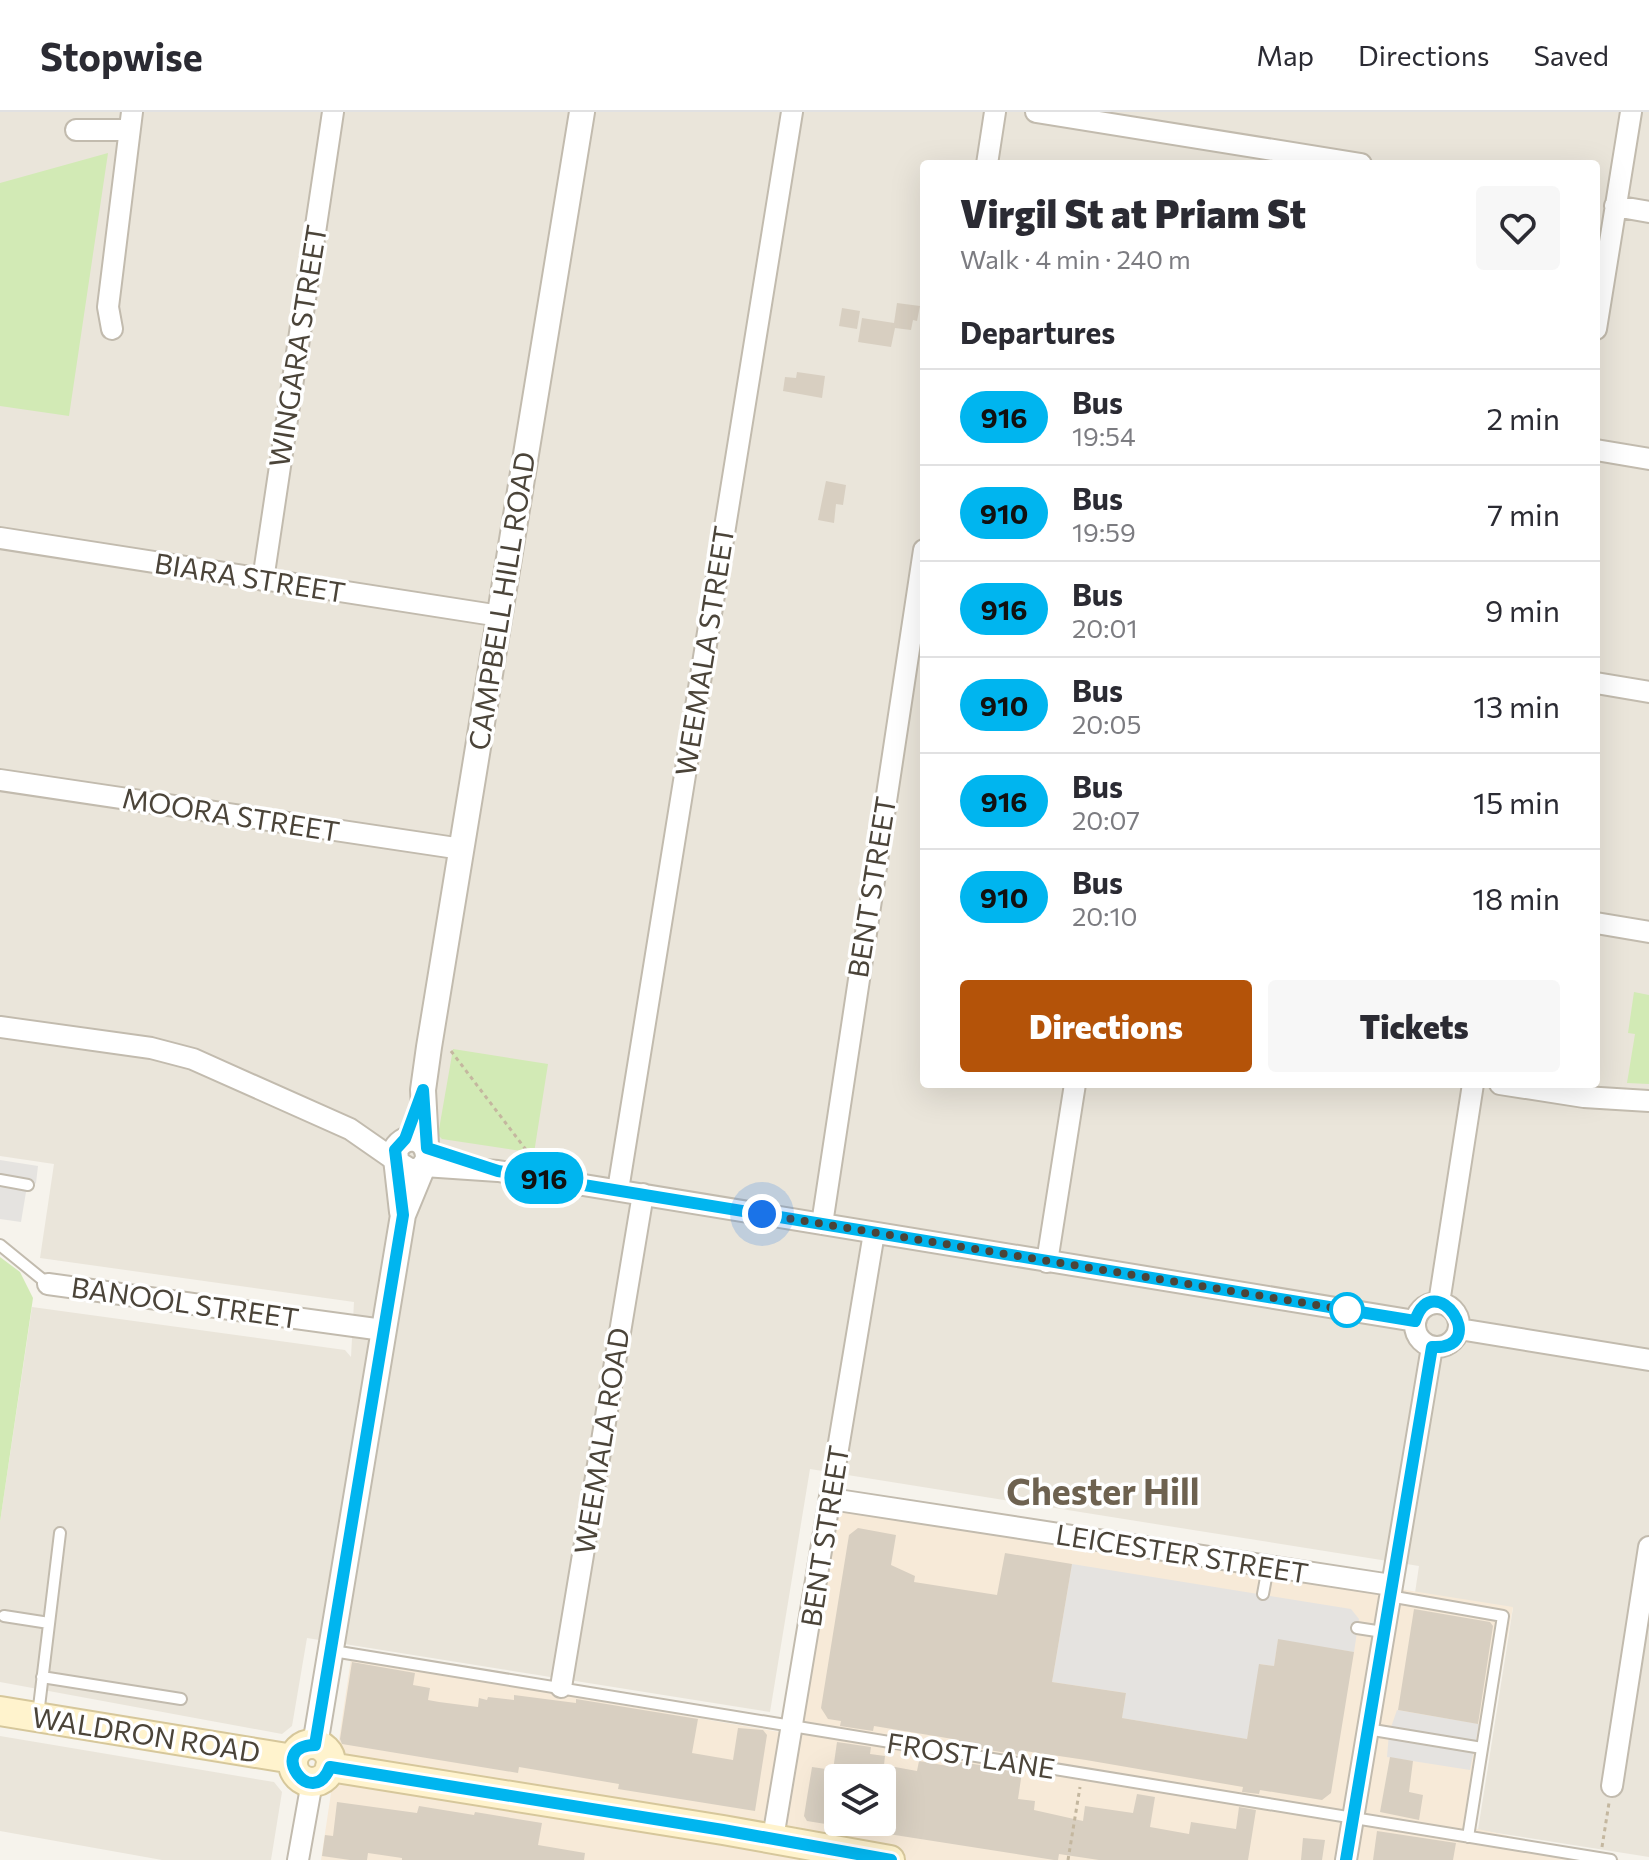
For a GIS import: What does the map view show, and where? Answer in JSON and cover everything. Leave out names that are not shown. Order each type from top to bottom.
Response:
[{"type":"main road","name":"WALDRON ROAD","points":[[0,1711],[890,1860]]},
{"type":"street","name":"WINGARA STREET","points":[[263,580],[333,112]]},
{"type":"street","name":"CAMPBELL HILL ROAD","points":[[313,1763],[582,112]]},
{"type":"street","name":"WEEMALA STREET","points":[[618,1190],[792,112]]},
{"type":"street","points":[[988,160],[995,112]]},
{"type":"street","points":[[1036,112],[1336,160]]},
{"type":"street","points":[[1600,303],[1631,112]]},
{"type":"street","points":[[76,130],[130,121],[108,307],[112,329]]},
{"type":"street","points":[[1615,206],[1649,212]]},
{"type":"street","points":[[1600,451],[1649,459]]},
{"type":"street","name":"BIARA STREET","points":[[0,538],[500,616]]},
{"type":"street","name":"BENT STREET","points":[[822,1224],[920,596]]},
{"type":"street","points":[[1600,684],[1649,692]]},
{"type":"street","name":"MOORA STREET","points":[[0,780],[462,849]]},
{"type":"street","points":[[1600,924],[1649,932]]},
{"type":"street","points":[[0,1027],[151,1048],[193,1059],[412,1154],[498,1171],[1415,1321]]},
{"type":"street","points":[[1047,1262],[1074,1088]]},
{"type":"street","points":[[1439,1303],[1472,1088]]},
{"type":"street","points":[[1526,1088],[1584,1097],[1649,1101]]},
{"type":"street","name":"WEEMALA ROAD","points":[[561,1687],[643,1194]]},
{"type":"street","name":"BENT STREET","points":[[773,1838],[874,1233]]},
{"type":"street","name":"BANOOL STREET","points":[[48,1284],[383,1330]]},
{"type":"street","points":[[1439,1303],[1457,1315],[1459,1329],[1446,1345],[1432,1347],[1417,1336],[1415,1321],[1425,1306],[1439,1303]]},
{"type":"street","points":[[1459,1329],[1649,1360]]},
{"type":"street","points":[[1346,1860],[1432,1347]]},
{"type":"street","name":"LEICESTER STREET","points":[[831,1499],[1268,1567],[1390,1591]]},
{"type":"street","points":[[1612,1786],[1649,1547]]},
{"type":"street","points":[[298,1860],[313,1763]]},
{"type":"lane","points":[[0,1180],[28,1185]]},
{"type":"lane","name":"BANOOL STREET","points":[[0,1245],[48,1284]]},
{"type":"lane","points":[[37,1717],[60,1533]]},
{"type":"lane","points":[[1263,1594],[1268,1567]]},
{"type":"lane","points":[[1390,1591],[1503,1616],[1468,1837]]},
{"type":"lane","points":[[4,1616],[49,1623]]},
{"type":"lane","points":[[1357,1628],[1383,1632]]},
{"type":"lane","name":"FROST LANE","points":[[331,1651],[1606,1859]]},
{"type":"lane","points":[[42,1677],[181,1699]]},
{"type":"lane","points":[[1367,1729],[1482,1748]]},
{"type":"path","points":[[451,1051],[530,1155]]},
{"type":"path","points":[[1068,1860],[1084,1774]]},
{"type":"path","points":[[1606,1859],[1612,1786]]},
{"type":"shaded area","points":[[0,112],[1649,112],[1649,1857],[1478,1830],[1513,1608],[1415,1593],[1419,1566],[810,1469],[770,1712],[307,1638],[292,1726],[282,1734],[0,1682],[0,1522],[32,1307],[345,1350],[351,1357],[354,1302],[40,1258],[54,1164],[0,1156]]},
{"type":"shaded area","points":[[0,1160],[38,1166],[36,1183],[26,1192],[21,1222],[0,1219]]},
{"type":"shaded area","points":[[819,1497],[1513,1607],[1473,1828],[1621,1860],[321,1860],[351,1659],[780,1732]]},
{"type":"shaded area","points":[[1072,1564],[1351,1609],[1359,1619],[1354,1652],[1278,1640],[1274,1666],[1260,1664],[1247,1739],[1122,1718],[1126,1693],[1052,1682]]},
{"type":"shaded area","points":[[1397,1710],[1479,1724],[1470,1770],[1387,1757],[1389,1733]]},
{"type":"shaded area","points":[[0,1736],[274,1782],[282,1792],[271,1860],[162,1860],[0,1831]]},
{"type":"green space","points":[[108,153],[69,416],[0,406],[0,183]]},
{"type":"green space","points":[[1634,992],[1649,995],[1649,1084],[1627,1083],[1635,1034],[1628,1033]]},
{"type":"green space","points":[[453,1049],[548,1064],[534,1153],[442,1139],[438,1135]]},
{"type":"green space","points":[[0,1257],[20,1272],[33,1298],[0,1522]]},
{"type":"building","points":[[897,303],[920,306],[917,321],[913,320],[911,330],[895,328],[891,347],[858,342],[862,318],[894,323]]},
{"type":"building","points":[[842,308],[860,311],[857,329],[839,326]]},
{"type":"building","points":[[797,372],[825,376],[822,398],[783,391],[785,377],[796,378]]},
{"type":"building","points":[[826,481],[846,485],[843,505],[836,504],[834,523],[818,520]]},
{"type":"building","points":[[858,1528],[896,1535],[891,1565],[915,1576],[914,1582],[997,1595],[1005,1553],[1072,1564],[1052,1682],[1126,1693],[1122,1718],[1247,1739],[1259,1664],[1274,1666],[1278,1639],[1354,1652],[1331,1793],[1322,1800],[1260,1790],[1259,1794],[1242,1792],[1243,1787],[1086,1760],[1025,1751],[1025,1756],[958,1745],[959,1740],[874,1726],[873,1731],[840,1726],[841,1721],[828,1719],[821,1708],[849,1535]]},
{"type":"building","points":[[1414,1609],[1490,1622],[1493,1626],[1478,1724],[1398,1710]]},
{"type":"building","points":[[352,1662],[415,1673],[413,1685],[430,1688],[428,1700],[439,1702],[478,1707],[479,1698],[487,1700],[488,1697],[514,1700],[514,1695],[576,1703],[576,1699],[698,1719],[692,1753],[733,1760],[738,1728],[763,1730],[767,1735],[755,1811],[618,1789],[619,1784],[519,1767],[518,1773],[342,1744],[340,1739]]},
{"type":"building","points":[[837,1742],[871,1747],[870,1754],[885,1756],[884,1764],[834,1764]]},
{"type":"building","points":[[1390,1757],[1413,1761],[1409,1792],[1423,1795],[1419,1820],[1380,1812]]},
{"type":"building","points":[[919,1761],[954,1767],[955,1761],[1022,1772],[1018,1799],[1035,1801],[1034,1810],[1083,1821],[1085,1806],[1133,1813],[1137,1794],[1155,1797],[1150,1827],[1189,1834],[1191,1822],[1236,1829],[1239,1807],[1256,1810],[1248,1860],[1099,1860],[1059,1854],[1058,1860],[896,1835],[896,1767],[917,1771]]},
{"type":"building","points":[[812,1767],[824,1769],[824,1824],[807,1821],[804,1816]]},
{"type":"building","points":[[337,1802],[417,1813],[419,1806],[542,1823],[538,1845],[585,1853],[584,1860],[402,1860],[368,1853],[367,1860],[322,1856],[325,1835],[333,1836]]},
{"type":"building","points":[[1377,1831],[1456,1843],[1453,1860],[1373,1860]]},
{"type":"building","points":[[1303,1838],[1325,1840],[1322,1860],[1301,1860]]},
{"type":"bus line","name":"916","points":[[891,1860],[330,1767],[322,1780],[315,1782],[305,1781],[295,1772],[292,1765],[295,1753],[304,1746],[315,1745],[403,1215],[395,1150],[405,1139],[423,1090],[427,1148],[498,1171],[1415,1321],[1420,1310],[1432,1303],[1452,1309],[1459,1323],[1456,1336],[1446,1345],[1432,1347],[1346,1860]]},
{"type":"district","name":"Chester Hill","points":[[1103,1492]]},
{"type":"route","points":[[762,1214],[1347,1310]]}]
